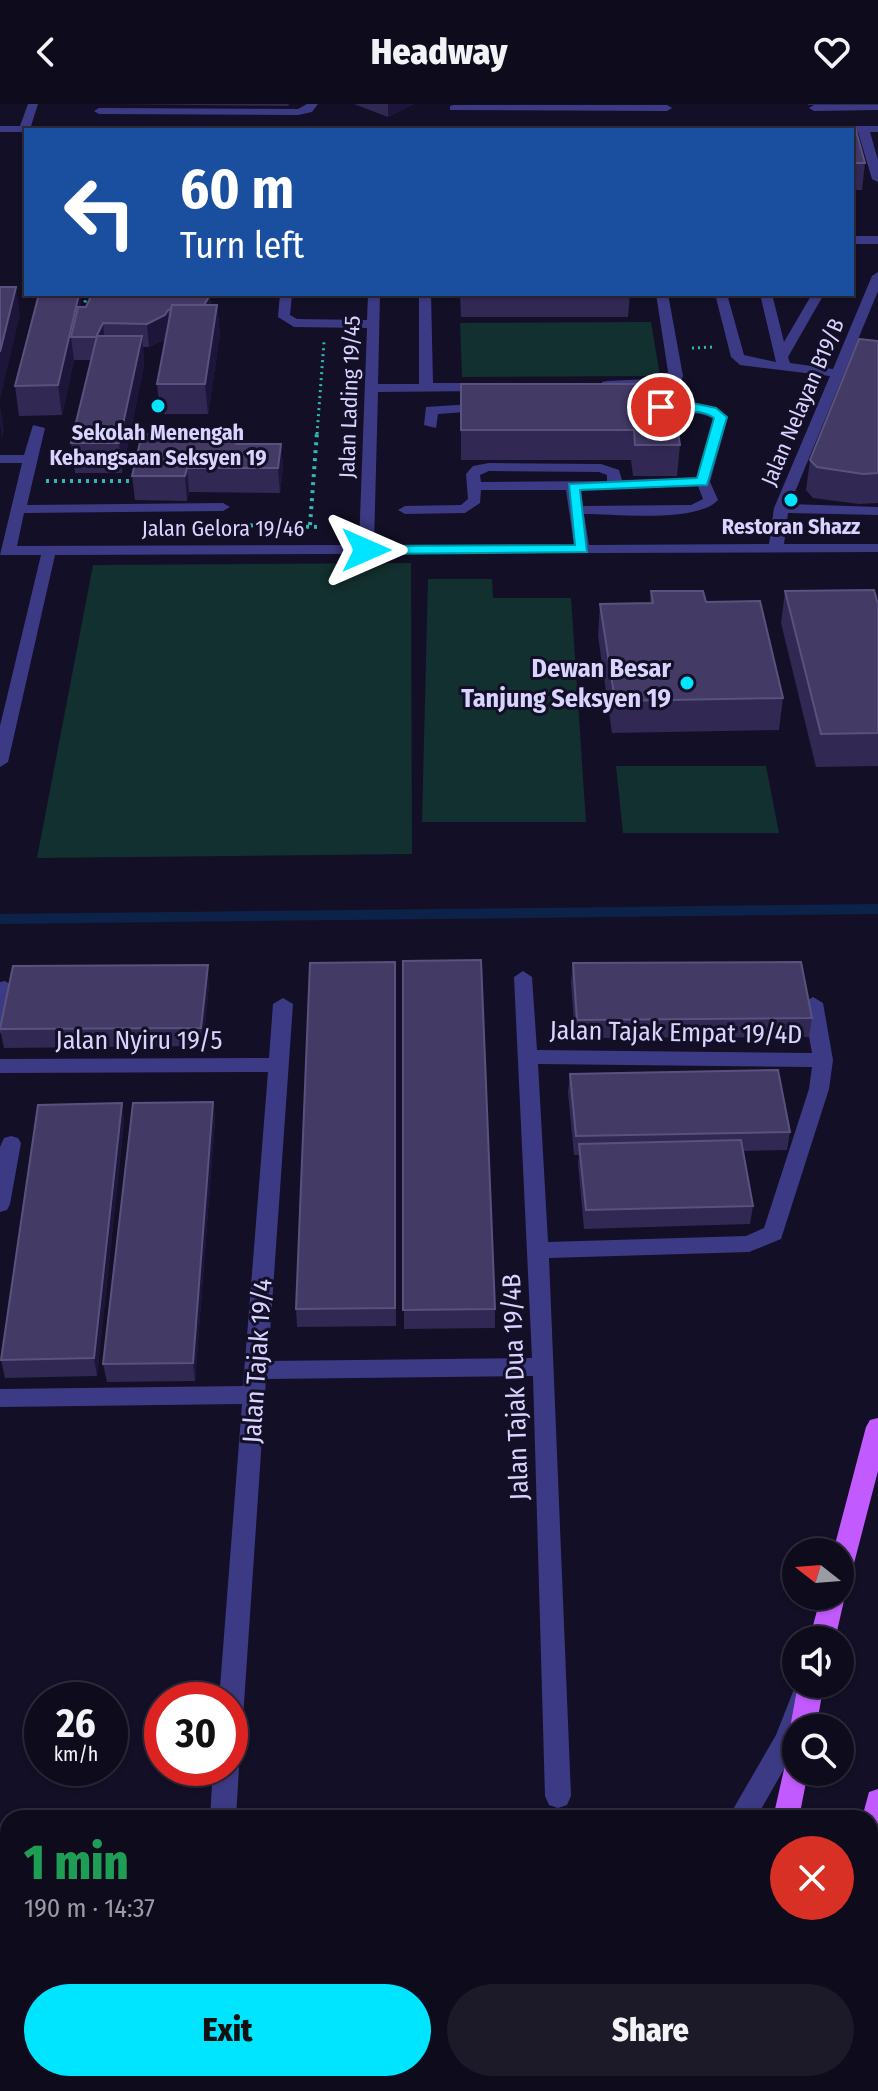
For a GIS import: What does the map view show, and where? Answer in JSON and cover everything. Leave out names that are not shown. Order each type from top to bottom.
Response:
[{"type":"main road","points":[[849,1538],[878,1427]]},
{"type":"main road","points":[[788,1810],[792,1786]]},
{"type":"street","points":[[24,128],[33,104]]},
{"type":"street","points":[[99,111],[298,112],[308,110],[313,104]]},
{"type":"street","points":[[456,128],[454,106],[666,106],[671,128]]},
{"type":"street","points":[[814,108],[878,107]]},
{"type":"street","points":[[0,129],[24,129]]},
{"type":"street","points":[[854,129],[878,129]]},
{"type":"street","points":[[863,129],[873,150],[878,179]]},
{"type":"street","points":[[854,240],[878,240]]},
{"type":"street","name":"Jalan Nelayan B19/B","points":[[776,548],[781,508],[837,373],[851,355],[878,276]]},
{"type":"street","points":[[286,296],[284,317],[294,323],[373,324]]},
{"type":"street","name":"Jalan Lading 19/45","points":[[366,550],[374,296]]},
{"type":"street","points":[[425,296],[426,388]]},
{"type":"street","points":[[600,385],[674,382],[662,296]]},
{"type":"street","points":[[722,296],[738,357],[745,362],[783,361],[837,373]]},
{"type":"street","points":[[767,296],[783,361]]},
{"type":"street","points":[[783,361],[817,296]]},
{"type":"street","points":[[371,388],[505,386]]},
{"type":"street","points":[[431,425],[431,410],[502,407]]},
{"type":"street","points":[[577,510],[692,509],[711,500],[703,482],[721,417],[711,410],[692,407],[629,407]]},
{"type":"street","points":[[4,551],[19,509],[38,428]]},
{"type":"street","points":[[0,459],[30,459]]},
{"type":"street","points":[[405,510],[465,509],[475,500],[473,474],[478,469],[489,467],[601,468],[614,473],[615,486]]},
{"type":"street","points":[[474,486],[615,486],[703,482]]},
{"type":"street","points":[[573,486],[582,549]]},
{"type":"street","points":[[19,509],[223,507]]},
{"type":"street","points":[[781,508],[878,511]]},
{"type":"street","name":"Jalan Gelora 19/46","points":[[4,551],[878,548]]},
{"type":"street","points":[[0,762],[49,551]]},
{"type":"street","name":"Jalan Tajak Dua 19/4B","points":[[523,977],[544,1367],[558,1796]]},
{"type":"street","points":[[0,1026],[5,987]]},
{"type":"street","points":[[537,1250],[749,1244],[773,1233],[819,1089],[823,1060],[813,1003]]},
{"type":"street","name":"Jalan Tajak 19/4","points":[[233,1682],[283,1004]]},
{"type":"street","name":"Jalan Tajak Empat 19/4D","points":[[528,1057],[823,1060]]},
{"type":"street","name":"Jalan Nyiru 19/5","points":[[0,1066],[278,1065]]},
{"type":"street","points":[[0,1204],[11,1143]]},
{"type":"street","points":[[256,1370],[544,1367]]},
{"type":"street","points":[[0,1398],[254,1395]]},
{"type":"street","points":[[746,1810],[786,1741],[804,1698]]},
{"type":"street","points":[[223,1810],[225,1786]]},
{"type":"path","points":[[82,315],[87,296]]},
{"type":"path","points":[[310,525],[325,324]]},
{"type":"path","points":[[671,349],[735,346]]},
{"type":"path","points":[[25,481],[150,481]]},
{"type":"green space","points":[[651,322],[660,376],[462,377],[460,323]]},
{"type":"green space","points":[[411,563],[412,854],[37,858],[93,565]]},
{"type":"green space","points":[[428,579],[492,579],[493,598],[571,598],[586,822],[422,822]]},
{"type":"green space","points":[[616,766],[766,766],[779,833],[623,833]]},
{"type":"building","points":[[855,127],[865,163],[854,163],[854,128],[802,128]]},
{"type":"building","points":[[0,287],[16,287],[0,352]]},
{"type":"building","points":[[38,296],[79,296],[58,385],[15,386]]},
{"type":"building","points":[[91,296],[209,296],[204,305],[172,305],[165,315],[147,324],[103,323],[96,337],[71,337],[78,307],[86,307]]},
{"type":"building","points":[[172,305],[217,305],[205,384],[157,384]]},
{"type":"building","points":[[97,336],[142,336],[119,443],[71,443]]},
{"type":"building","points":[[859,339],[878,341],[878,473],[863,474],[817,467],[810,460]]},
{"type":"building","points":[[461,384],[671,384],[680,445],[635,445],[634,430],[461,430]]},
{"type":"building","points":[[142,434],[238,435],[236,444],[281,444],[278,468],[187,468],[185,476],[132,476]]},
{"type":"building","points":[[874,590],[878,604],[878,733],[821,734],[785,591]]},
{"type":"building","name":"Dewan Besar Tanjung Seksyen 19","points":[[651,591],[703,591],[706,602],[760,601],[783,698],[615,701],[600,604],[653,603]]},
{"type":"building","points":[[481,960],[495,1309],[403,1310],[403,961]]},
{"type":"building","points":[[395,962],[395,1308],[296,1309],[310,963]]},
{"type":"building","points":[[801,962],[812,1018],[577,1020],[573,963]]},
{"type":"building","points":[[208,965],[201,1028],[0,1029],[13,966]]},
{"type":"building","points":[[778,1070],[790,1132],[576,1136],[570,1074]]},
{"type":"building","points":[[213,1102],[193,1363],[103,1364],[133,1103]]},
{"type":"building","points":[[122,1103],[94,1358],[1,1360],[38,1105]]},
{"type":"building","points":[[741,1140],[753,1206],[586,1210],[579,1144]]},
{"type":"waterway","points":[[0,919],[878,909]]},
{"type":"place","name":"Sekolah Menengah Kebangsaan Seksyen 19","points":[[158,406]]},
{"type":"place","name":"Restoran Shazz","points":[[791,500]]},
{"type":"place","name":"Dewan Besar Tanjung Seksyen 19","points":[[687,683]]},
{"type":"route","points":[[366,550],[582,549],[573,486],[703,482],[721,417],[711,410],[661,407]]}]
